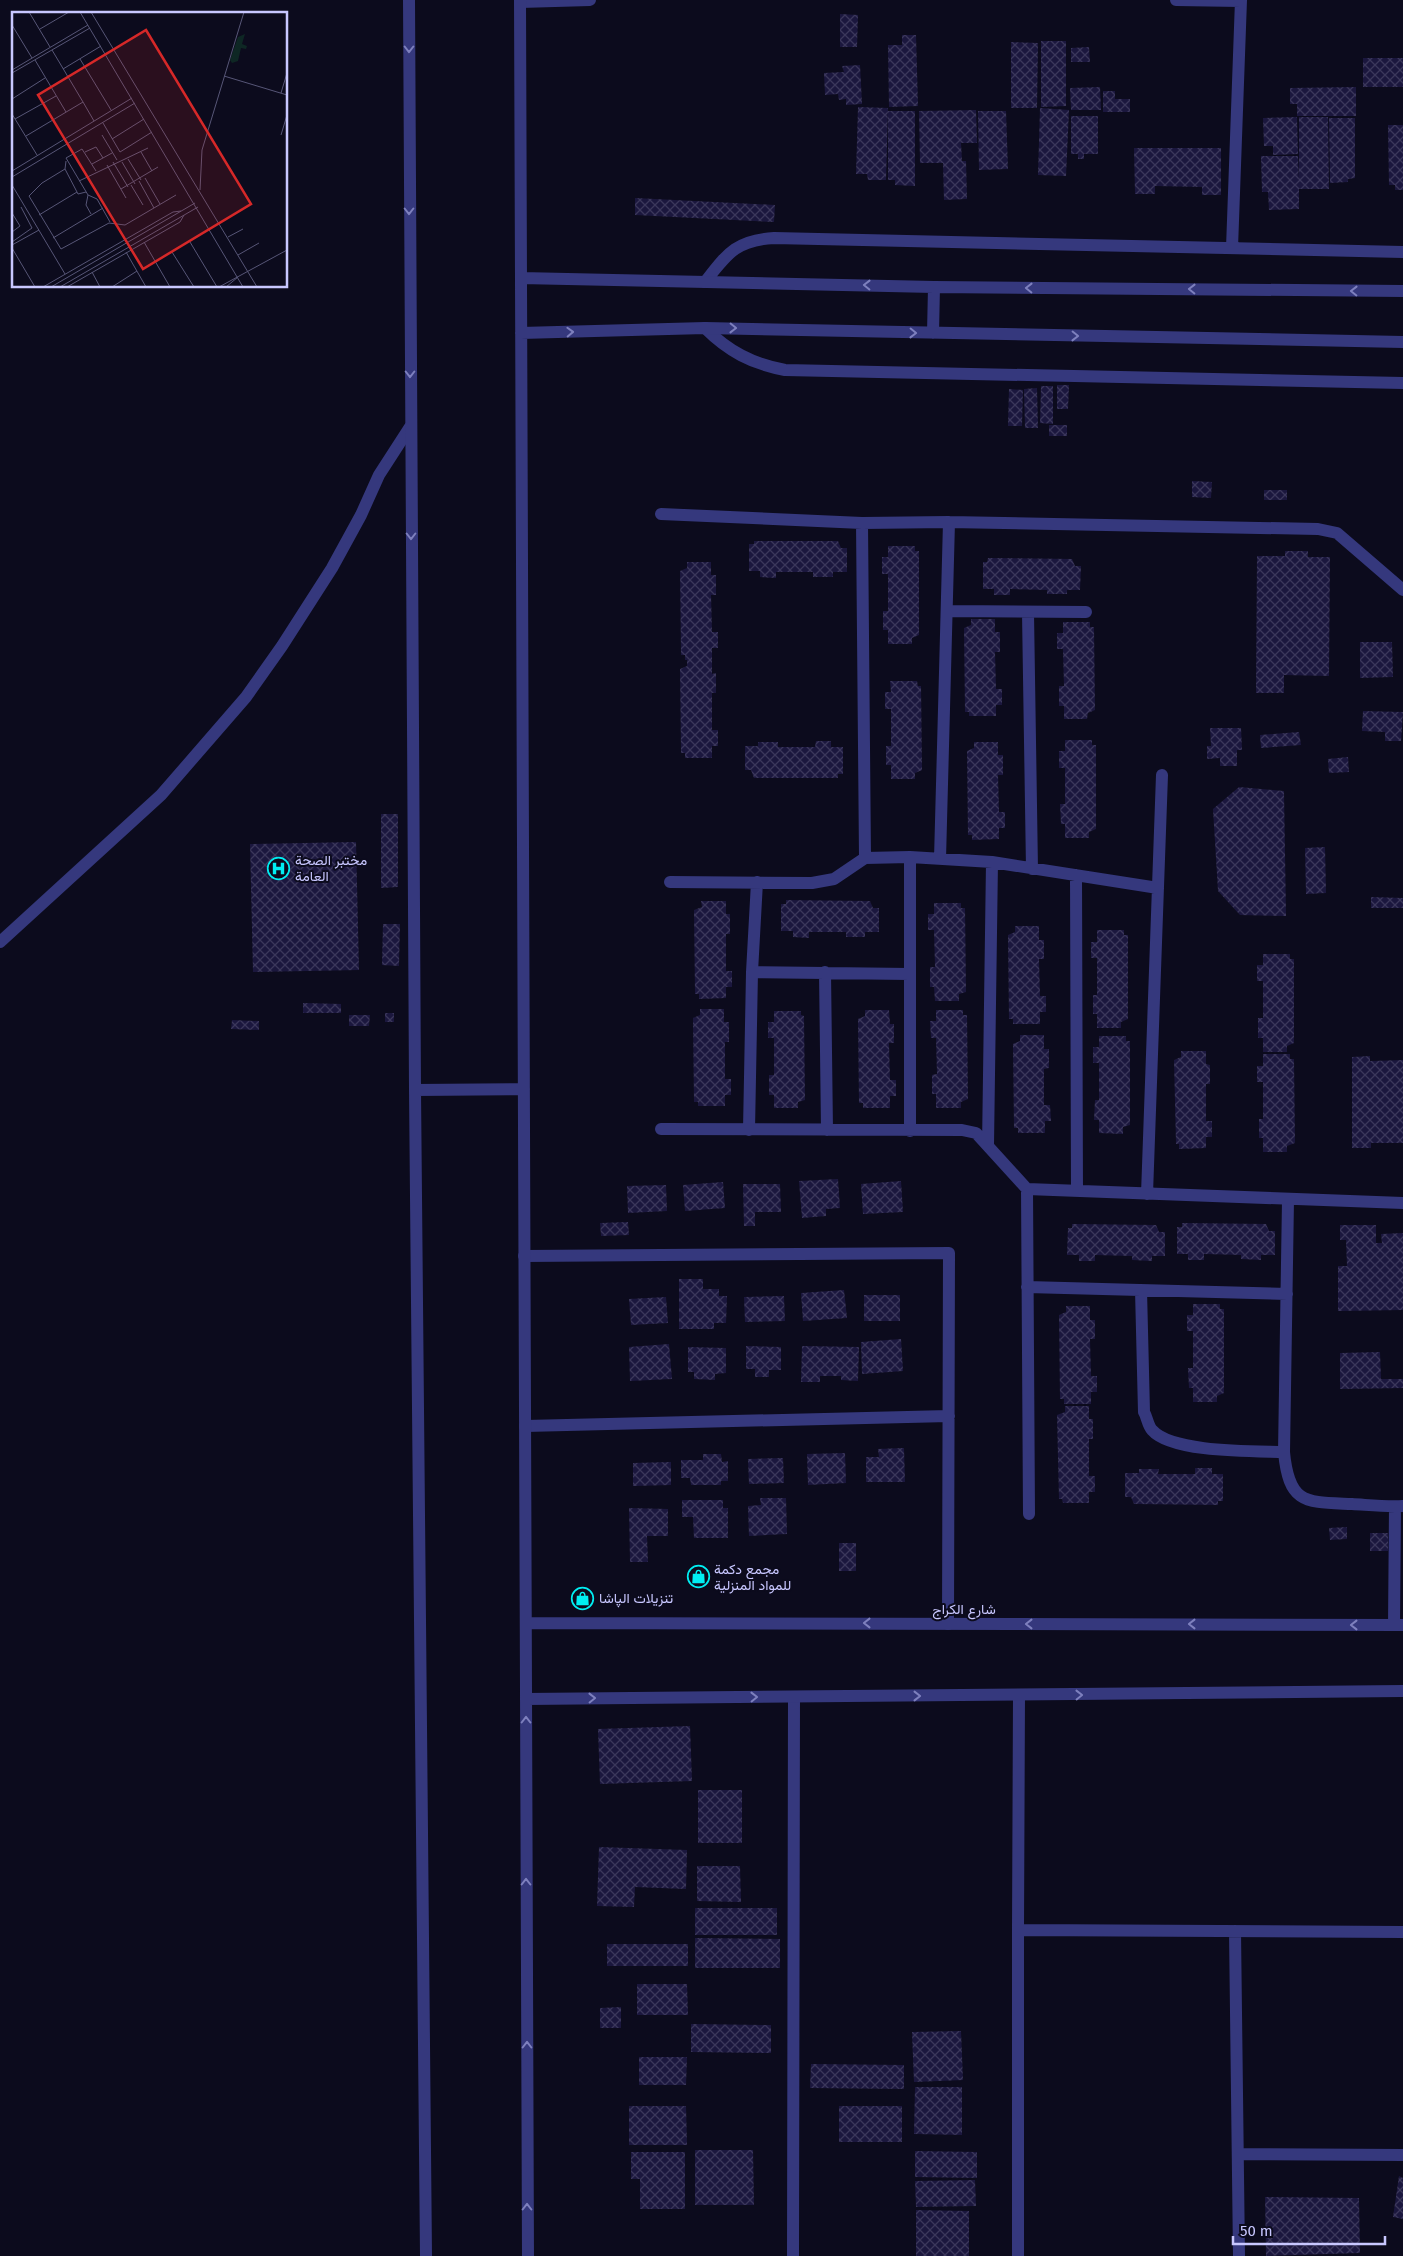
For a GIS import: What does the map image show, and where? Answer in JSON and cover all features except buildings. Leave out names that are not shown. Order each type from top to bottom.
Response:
[{"type":"street","points":[[409,0],[410,427],[426,2256]]},
{"type":"street","points":[[528,2256],[520,1],[590,0]]},
{"type":"street","points":[[1176,0],[1241,1],[1232,248]]},
{"type":"street","points":[[706,282],[733,249],[744,242],[758,238],[1403,252]]},
{"type":"street","points":[[521,278],[934,287],[1403,291]]},
{"type":"street","points":[[933,333],[934,287]]},
{"type":"street","points":[[521,333],[705,328],[1403,342]]},
{"type":"street","points":[[705,328],[734,352],[751,361],[785,370],[1403,383]]},
{"type":"street","points":[[0,942],[161,795],[246,697],[282,646],[332,568],[361,515],[379,475],[410,427]]},
{"type":"street","points":[[662,514],[862,523],[949,522],[1318,529],[1337,534],[1403,590]]},
{"type":"street","points":[[940,859],[949,522]]},
{"type":"street","points":[[862,523],[865,858]]},
{"type":"street","points":[[947,611],[1086,612]]},
{"type":"street","points":[[1028,613],[1032,868]]},
{"type":"street","points":[[1147,1194],[1162,775]]},
{"type":"street","points":[[670,882],[812,883],[834,879],[865,858],[910,858],[992,862],[1158,888]]},
{"type":"street","points":[[910,858],[910,1131]]},
{"type":"street","points":[[988,1146],[992,862]]},
{"type":"street","points":[[1076,875],[1077,1191]]},
{"type":"street","points":[[749,1130],[752,972],[757,882]]},
{"type":"street","points":[[752,972],[910,974]]},
{"type":"street","points":[[825,972],[827,1130]]},
{"type":"street","points":[[415,1090],[524,1089]]},
{"type":"street","points":[[661,1129],[962,1130],[976,1133],[1027,1189],[1029,1514]]},
{"type":"street","points":[[1027,1189],[1403,1203]]},
{"type":"street","points":[[1288,1200],[1284,1452],[1287,1478],[1296,1491],[1310,1502],[1399,1506],[1398,1625]]},
{"type":"street","points":[[524,1256],[949,1253],[948,1624]]},
{"type":"street","points":[[1027,1286],[1287,1294]]},
{"type":"street","points":[[1142,1290],[1144,1412],[1152,1430],[1164,1438],[1186,1447],[1284,1452]]},
{"type":"street","points":[[525,1426],[950,1416]]},
{"type":"street","name":"شارع الكراج","points":[[526,1622],[1398,1625]]},
{"type":"street","points":[[526,1699],[1403,1691]]},
{"type":"street","points":[[1018,2256],[1019,1695]]},
{"type":"street","points":[[793,2256],[794,1696]]},
{"type":"street","points":[[1018,1930],[1403,1932]]},
{"type":"street","points":[[1235,1931],[1239,2256]]},
{"type":"street","points":[[1238,2154],[1403,2155]]},
{"type":"place","name":"مختبر الصحة العامة","points":[[279,868]]},
{"type":"place","name":"مجمع دكمة للمواد المنزلية","points":[[698,1577]]},
{"type":"place","name":"تنزيلات الپاشا","points":[[583,1598]]}]
